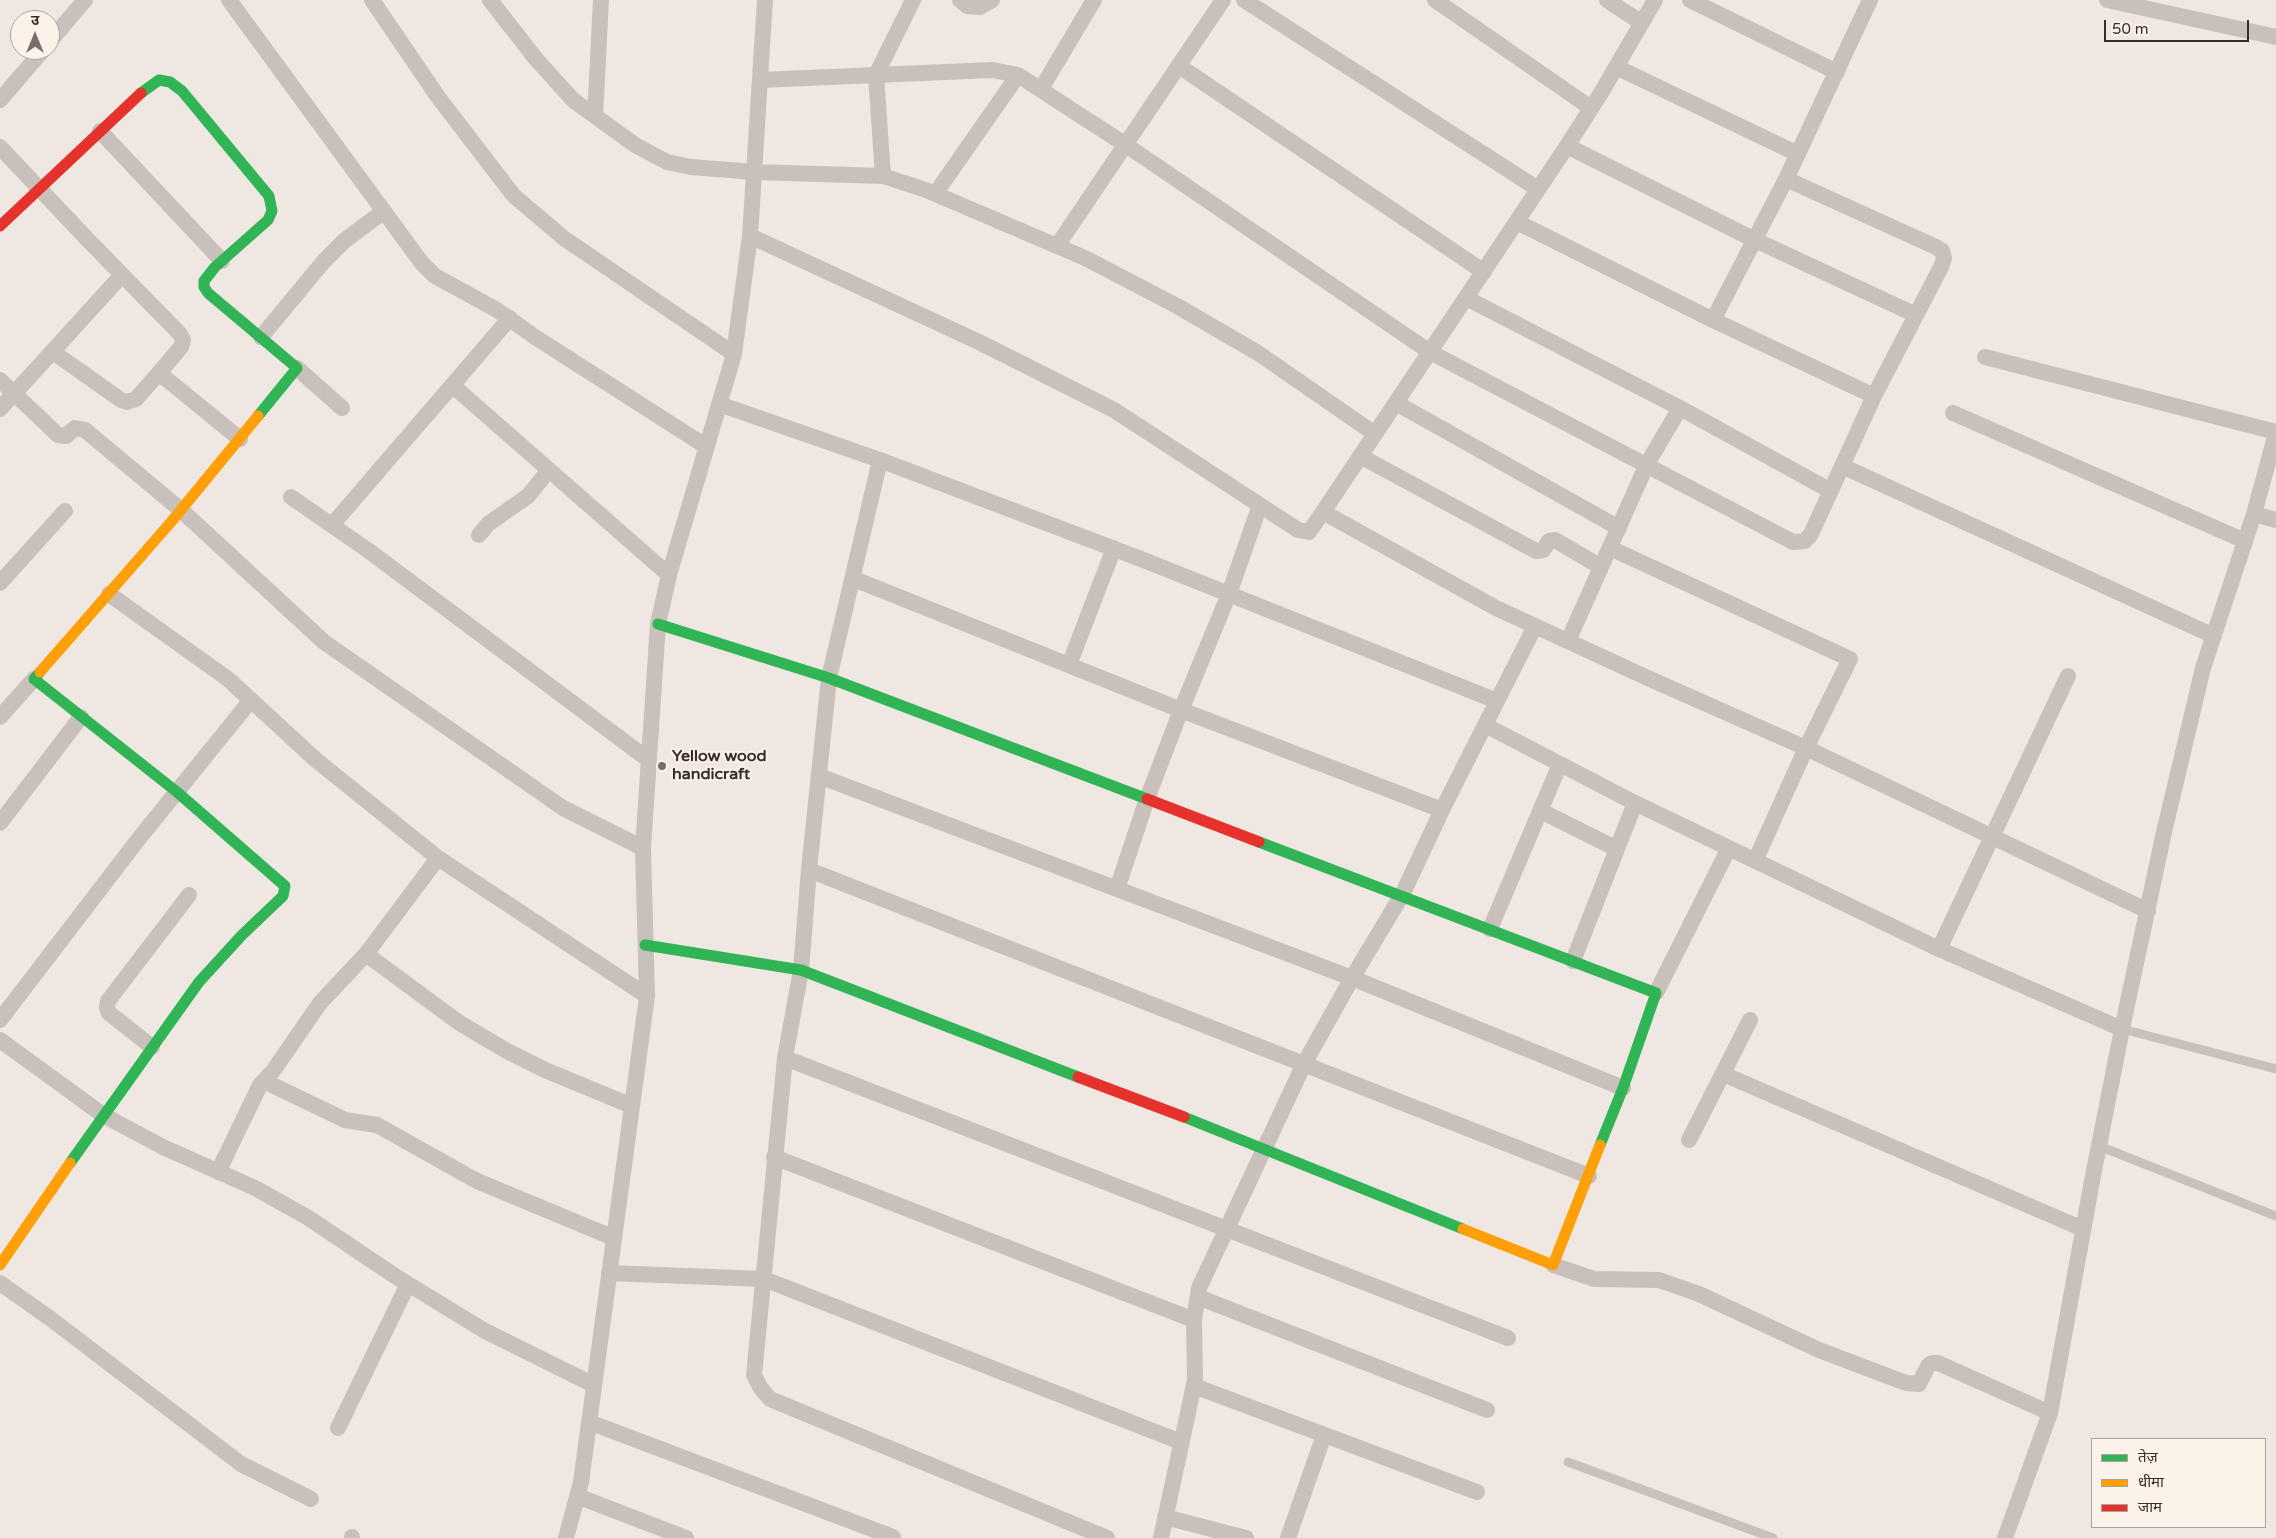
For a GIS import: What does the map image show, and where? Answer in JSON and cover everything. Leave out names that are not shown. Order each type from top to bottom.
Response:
[{"type":"street","points":[[60,30],[85,0]]},
{"type":"street","points":[[229,0],[421,262],[435,276],[510,318],[535,337],[707,446]]},
{"type":"street","points":[[372,0],[438,97],[514,196],[565,239],[734,354]]},
{"type":"street","points":[[490,0],[542,66],[573,100],[635,145],[667,162],[691,167],[754,172],[884,176],[935,194],[1085,258],[1177,306],[1258,353],[1375,434]]},
{"type":"street","points":[[595,116],[601,0]]},
{"type":"street","points":[[566,1538],[581,1482],[647,996],[643,848],[658,624],[669,575],[734,354],[750,236],[766,0]]},
{"type":"street","points":[[884,176],[876,75],[913,0]]},
{"type":"street","points":[[960,0],[967,6],[980,7],[992,0]]},
{"type":"street","points":[[1041,89],[1094,0]]},
{"type":"street","points":[[1057,246],[1223,0]]},
{"type":"street","points":[[1244,0],[1538,189]]},
{"type":"street","points":[[1435,0],[1591,108]]},
{"type":"street","points":[[1607,0],[1642,23]]},
{"type":"street","points":[[750,236],[979,342],[1114,410],[1303,532],[1309,532],[1567,146],[1655,0]]},
{"type":"street","points":[[1690,0],[1837,72]]},
{"type":"street","points":[[1713,320],[1786,179],[1870,0]]},
{"type":"street","points":[[2107,0],[2276,37]]},
{"type":"street","points":[[0,100],[34,60]]},
{"type":"street","points":[[1179,66],[1484,272]]},
{"type":"street","points":[[1616,67],[1798,154]]},
{"type":"street","points":[[760,80],[992,70],[1018,75],[1126,145],[1430,352],[1794,542],[1805,541],[1811,534],[1874,396],[1941,268],[1944,258],[1942,251],[1786,179]]},
{"type":"street","points":[[935,194],[1018,75]]},
{"type":"street","points":[[0,226],[100,131],[155,82],[160,80],[170,82],[182,91],[269,196],[272,204],[272,211],[268,220],[222,261],[204,281],[204,287],[208,293],[342,408]]},
{"type":"street","points":[[100,131],[222,261]]},
{"type":"street","points":[[1567,146],[1755,240],[1916,315]]},
{"type":"street","points":[[0,147],[176,329],[183,340],[181,347],[136,399],[127,402],[121,400],[53,352]]},
{"type":"street","points":[[261,337],[324,261],[344,241],[384,211]]},
{"type":"street","points":[[1517,222],[1713,320],[1874,396]]},
{"type":"street","points":[[0,410],[122,275]]},
{"type":"street","points":[[1466,298],[1680,408],[1831,491]]},
{"type":"street","points":[[332,525],[510,318]]},
{"type":"street","points":[[1985,357],[2276,433],[2254,514],[2203,668],[2122,1029],[2050,1413],[2004,1538]]},
{"type":"street","points":[[0,717],[181,510],[297,368]]},
{"type":"street","points":[[159,373],[240,439]]},
{"type":"street","points":[[0,380],[58,435],[66,436],[75,428],[85,430],[181,510],[324,642],[562,808],[643,848]]},
{"type":"street","points":[[452,385],[669,575]]},
{"type":"street","points":[[1396,403],[1619,528]]},
{"type":"street","points":[[720,404],[880,460],[1114,548],[1497,701]]},
{"type":"street","points":[[1568,641],[1647,464],[1680,408]]},
{"type":"street","points":[[1953,413],[2245,540]]},
{"type":"street","points":[[1360,456],[1536,551],[1544,550],[1549,540],[1556,540],[1601,568]]},
{"type":"street","points":[[880,460],[854,579],[829,678],[809,870],[801,970],[785,1058],[774,1157],[754,1375],[760,1387],[770,1398],[1108,1538]]},
{"type":"street","points":[[1842,466],[2214,636]]},
{"type":"street","points":[[479,535],[488,524],[528,496],[549,470]]},
{"type":"street","points":[[291,497],[332,525],[649,760]]},
{"type":"street","points":[[1117,889],[1147,798],[1229,594],[1260,505]]},
{"type":"street","points":[[0,583],[65,511]]},
{"type":"street","points":[[1323,512],[1496,608],[1806,748],[2148,910]]},
{"type":"street","points":[[2254,514],[2276,520]]},
{"type":"street","points":[[1069,665],[1114,548]]},
{"type":"street","points":[[1610,548],[1850,659],[1806,748],[1755,861]]},
{"type":"street","points":[[854,579],[1181,710],[1442,810]]},
{"type":"street","points":[[109,594],[203,660],[251,700],[316,760],[438,858],[647,996]]},
{"type":"street","points":[[658,624],[829,678],[1656,993]]},
{"type":"street","points":[[1161,1538],[1194,1386],[1194,1320],[1199,1288],[1266,1149],[1304,1064],[1352,978],[1402,895],[1442,810],[1535,626]]},
{"type":"street","points":[[1939,949],[2068,676]]},
{"type":"street","points":[[0,1265],[103,1115],[199,982],[236,940],[283,896],[285,886],[177,792],[34,680]]},
{"type":"street","points":[[0,1020],[136,841],[251,700]]},
{"type":"street","points":[[0,823],[81,717]]},
{"type":"street","points":[[1485,725],[1634,803],[1939,949],[2122,1029]]},
{"type":"street","points":[[1490,929],[1560,764]]},
{"type":"street","points":[[819,776],[1352,978],[1623,1088]]},
{"type":"street","points":[[1573,961],[1634,803]]},
{"type":"street","points":[[1541,811],[1617,849]]},
{"type":"street","points":[[1553,1265],[1623,1088],[1656,993],[1729,848]]},
{"type":"street","points":[[218,1172],[256,1091],[273,1071],[320,1003],[366,954],[438,858]]},
{"type":"street","points":[[809,870],[1589,1176]]},
{"type":"street","points":[[152,1046],[109,1013],[107,1008],[108,1001],[189,895]]},
{"type":"street","points":[[646,944],[801,970],[1266,1149],[1553,1265],[1594,1279],[1659,1280],[1699,1294],[1819,1350],[1906,1383],[1919,1384],[1928,1366],[1932,1363],[1938,1363],[2050,1413]]},
{"type":"street","points":[[366,954],[458,1022],[508,1051],[545,1070],[632,1106]]},
{"type":"street","points":[[1689,1140],[1750,1020]]},
{"type":"street","points":[[0,1040],[103,1115],[162,1147],[255,1188],[307,1217],[408,1284],[485,1331],[594,1385]]},
{"type":"street","points":[[785,1058],[1508,1338]]},
{"type":"street","points":[[1723,1074],[2083,1230]]},
{"type":"street","points":[[264,1081],[345,1120],[377,1125],[477,1181],[614,1238]]},
{"type":"street","points":[[774,1157],[1194,1320]]},
{"type":"street","points":[[609,1273],[764,1279],[1182,1442]]},
{"type":"street","points":[[0,1283],[51,1319],[241,1464],[311,1499]]},
{"type":"street","points":[[338,1428],[408,1284]]},
{"type":"street","points":[[1198,1298],[1487,1410]]},
{"type":"street","points":[[1194,1386],[1477,1492]]},
{"type":"street","points":[[589,1422],[893,1536]]},
{"type":"street","points":[[1288,1538],[1324,1435]]},
{"type":"street","points":[[577,1496],[686,1538]]},
{"type":"street","points":[[1165,1517],[1246,1538]]},
{"type":"lane","points":[[2122,1029],[2276,1069]]},
{"type":"lane","points":[[2099,1146],[2276,1216]]},
{"type":"lane","points":[[1568,1462],[1774,1538]]},
{"type":"traffic: fast","points":[[141,93],[159,80],[170,82],[182,91],[269,196],[272,211],[268,220],[215,267],[204,281],[204,287],[208,293],[297,368],[258,416]]},
{"type":"traffic: fast","points":[[658,624],[829,678],[1147,799]]},
{"type":"traffic: fast","points":[[40,672],[34,679],[177,792],[285,886],[283,896],[242,935],[199,982],[70,1163]]},
{"type":"traffic: fast","points":[[1259,842],[1656,993],[1623,1088],[1600,1145]]},
{"type":"traffic: fast","points":[[645,945],[801,970],[1078,1077]]},
{"type":"traffic: fast","points":[[1184,1117],[1463,1229]]},
{"type":"traffic: slow","points":[[40,672],[171,522],[258,416]]},
{"type":"traffic: slow","points":[[1463,1229],[1553,1265],[1600,1145]]},
{"type":"traffic: slow","points":[[0,1265],[70,1163]]},
{"type":"traffic: jam","points":[[0,226],[141,93]]},
{"type":"traffic: jam","points":[[1147,799],[1259,842]]},
{"type":"traffic: jam","points":[[1078,1077],[1184,1117]]},
{"type":"place","name":"Yellow wood handicraft","points":[[662,766]]}]
